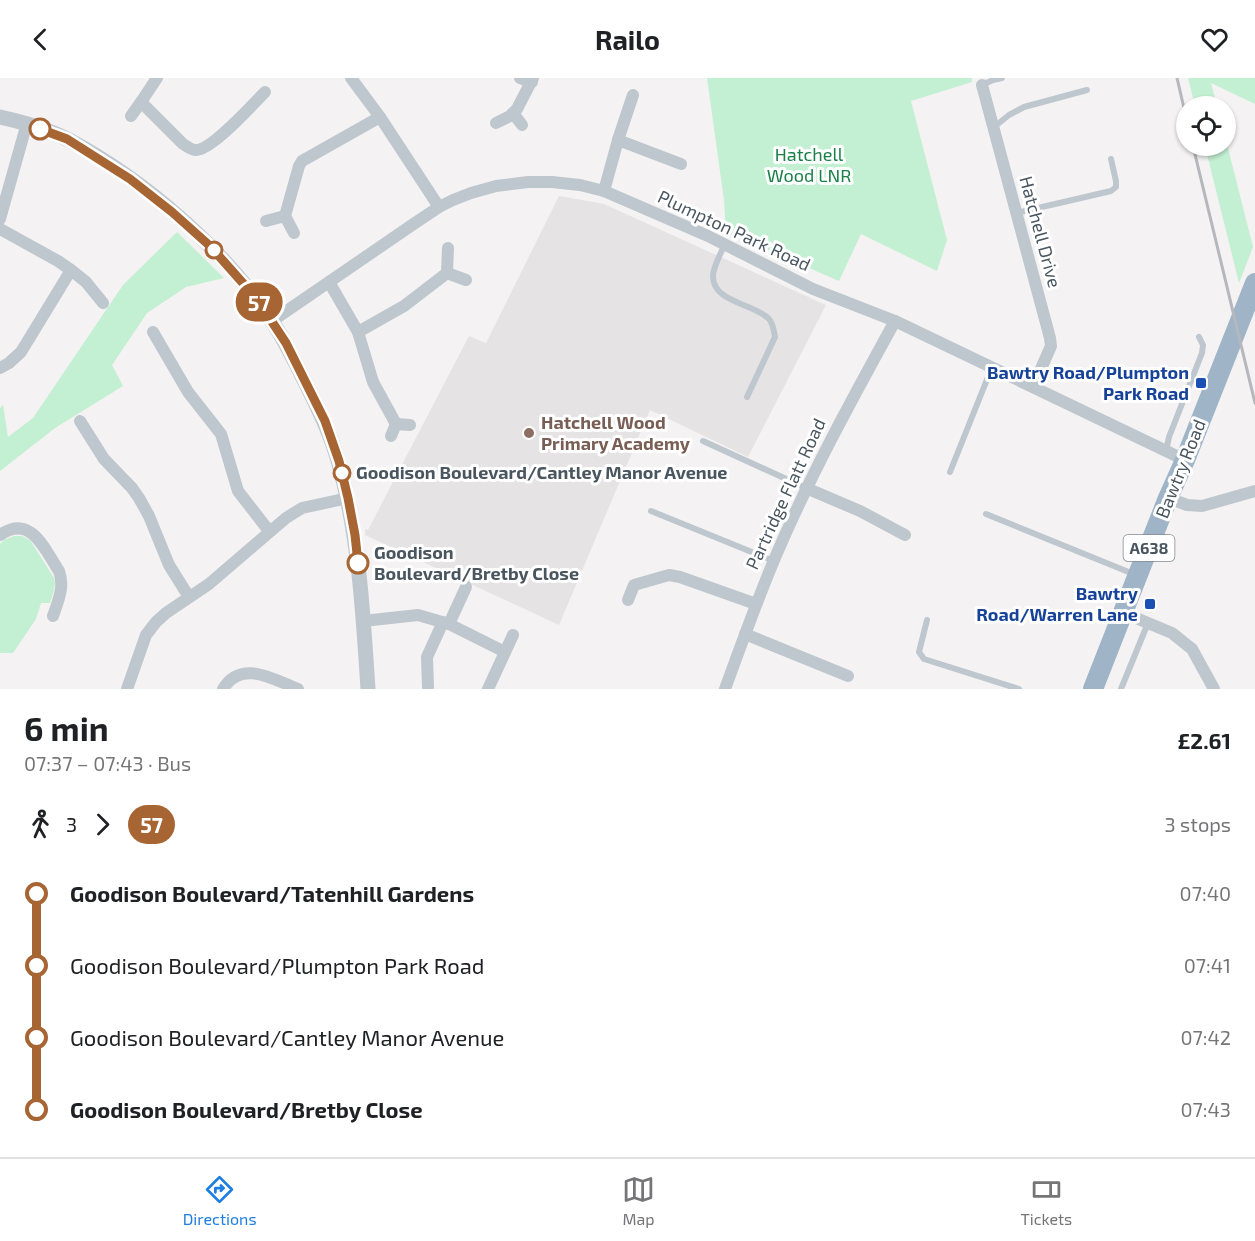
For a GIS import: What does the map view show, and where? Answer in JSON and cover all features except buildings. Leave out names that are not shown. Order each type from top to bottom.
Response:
[{"type":"highway","name":"Bawtry Road","points":[[1093,689],[1255,283]]},
{"type":"street","points":[[131,116],[158,78]]},
{"type":"street","points":[[351,78],[380,117],[439,207]]},
{"type":"street","points":[[496,123],[518,109],[528,79]]},
{"type":"street","name":"Hatchell Drive","points":[[982,85],[1050,338],[1051,346],[1033,387]]},
{"type":"street","points":[[141,102],[183,144],[197,150],[212,144],[264,92]]},
{"type":"street","points":[[604,191],[633,95]]},
{"type":"street","points":[[513,113],[522,125]]},
{"type":"street","points":[[0,117],[27,123],[67,139],[130,179],[210,246],[257,299],[272,321],[286,343],[325,421],[339,461],[355,535],[368,689]]},
{"type":"street","points":[[294,233],[285,216],[302,161],[380,117]]},
{"type":"street","points":[[0,219],[27,123]]},
{"type":"street","points":[[618,140],[681,164]]},
{"type":"street","name":"Plumpton Park Road","points":[[272,321],[439,207],[471,193],[496,186],[528,182],[579,185],[604,191],[725,244],[813,289],[895,321],[1185,460]]},
{"type":"street","points":[[266,221],[285,216]]},
{"type":"street","points":[[0,230],[71,270],[86,282],[103,303]]},
{"type":"street","points":[[447,273],[448,248]]},
{"type":"street","points":[[0,368],[21,352],[71,270]]},
{"type":"street","points":[[358,332],[404,306],[447,273]]},
{"type":"street","points":[[447,273],[466,280]]},
{"type":"street","points":[[329,282],[358,332],[374,382],[396,424]]},
{"type":"street","name":"Partridge Flatt Road","points":[[725,689],[756,604],[806,488],[839,422],[895,321]]},
{"type":"street","points":[[153,332],[188,392],[221,434],[238,491],[269,531]]},
{"type":"street","points":[[80,421],[104,459],[139,498],[166,558],[189,597]]},
{"type":"street","points":[[396,424],[410,425]]},
{"type":"street","points":[[391,436],[396,424]]},
{"type":"street","points":[[806,488],[860,511],[905,535]]},
{"type":"street","points":[[1168,498],[1187,505],[1202,506],[1251,492]]},
{"type":"street","points":[[127,689],[146,635],[166,612],[209,584],[295,511],[348,498]]},
{"type":"street","points":[[0,535],[20,528],[34,533],[59,571],[62,584],[53,616]]},
{"type":"street","points":[[628,600],[634,585],[669,575],[756,604]]},
{"type":"street","points":[[428,687],[427,657],[465,587]]},
{"type":"street","points":[[1124,613],[1172,633],[1192,648],[1214,689]]},
{"type":"street","points":[[363,621],[418,615],[446,623],[505,652]]},
{"type":"street","points":[[745,634],[848,676]]},
{"type":"street","points":[[488,689],[513,635]]},
{"type":"street","points":[[223,689],[232,679],[241,674],[258,673],[298,689]]},
{"type":"lane","points":[[982,85],[1002,78]]},
{"type":"lane","points":[[993,128],[1024,107],[1087,90]]},
{"type":"lane","points":[[1017,213],[1111,191],[1116,187],[1111,159]]},
{"type":"lane","points":[[725,244],[714,271],[716,286],[721,295],[757,310],[771,321],[775,337],[747,397]]},
{"type":"lane","points":[[1166,451],[1169,437],[1202,353],[1203,345],[1199,338]]},
{"type":"lane","points":[[950,472],[992,367]]},
{"type":"lane","points":[[703,441],[806,488]]},
{"type":"lane","points":[[651,511],[774,561]]},
{"type":"lane","points":[[986,514],[1138,576]]},
{"type":"lane","points":[[927,620],[919,652],[924,659],[1019,689]]},
{"type":"lane","points":[[1121,689],[1148,622]]},
{"type":"shaded area","name":"Hatchell Wood Primary Academy","points":[[559,196],[604,204],[826,305],[748,457],[650,410],[559,625],[365,535],[365,529],[368,530],[469,336],[486,343]]},
{"type":"green space","name":"Hatchell Wood LNR","points":[[707,78],[972,78],[972,82],[911,101],[947,240],[937,271],[861,234],[839,281],[726,232],[724,200]]},
{"type":"green space","points":[[1188,78],[1255,78],[1255,104],[1211,83],[1214,96],[1192,96]]},
{"type":"green space","points":[[1207,156],[1230,156],[1253,247],[1239,283]]},
{"type":"green space","points":[[177,232],[224,278],[186,287],[147,313],[112,365],[123,386],[55,428],[0,471],[0,408],[3,405],[8,437],[33,418],[123,285]]},
{"type":"green space","points":[[14,536],[22,536],[30,540],[55,583],[50,603],[41,603],[36,619],[13,653],[0,653],[0,544]]},
{"type":"railway","points":[[1177,78],[1181,96]]},
{"type":"railway","points":[[1195,156],[1255,403]]},
{"type":"bus line","name":"57","points":[[40,129],[67,139],[130,179],[210,246],[257,299],[286,343],[325,421],[339,461],[348,498],[358,563]]},
{"type":"place","name":"Bawtry Road/Plumpton Park Road","points":[[1201,383]]},
{"type":"place","name":"Hatchell Wood Primary Academy","points":[[529,433]]},
{"type":"place","name":"Goodison Boulevard/Cantley Manor Avenue","points":[[342,473]]},
{"type":"place","name":"Goodison Boulevard/Bretby Close","points":[[358,563]]},
{"type":"place","name":"Bawtry Road/Warren Lane","points":[[1150,604]]}]
